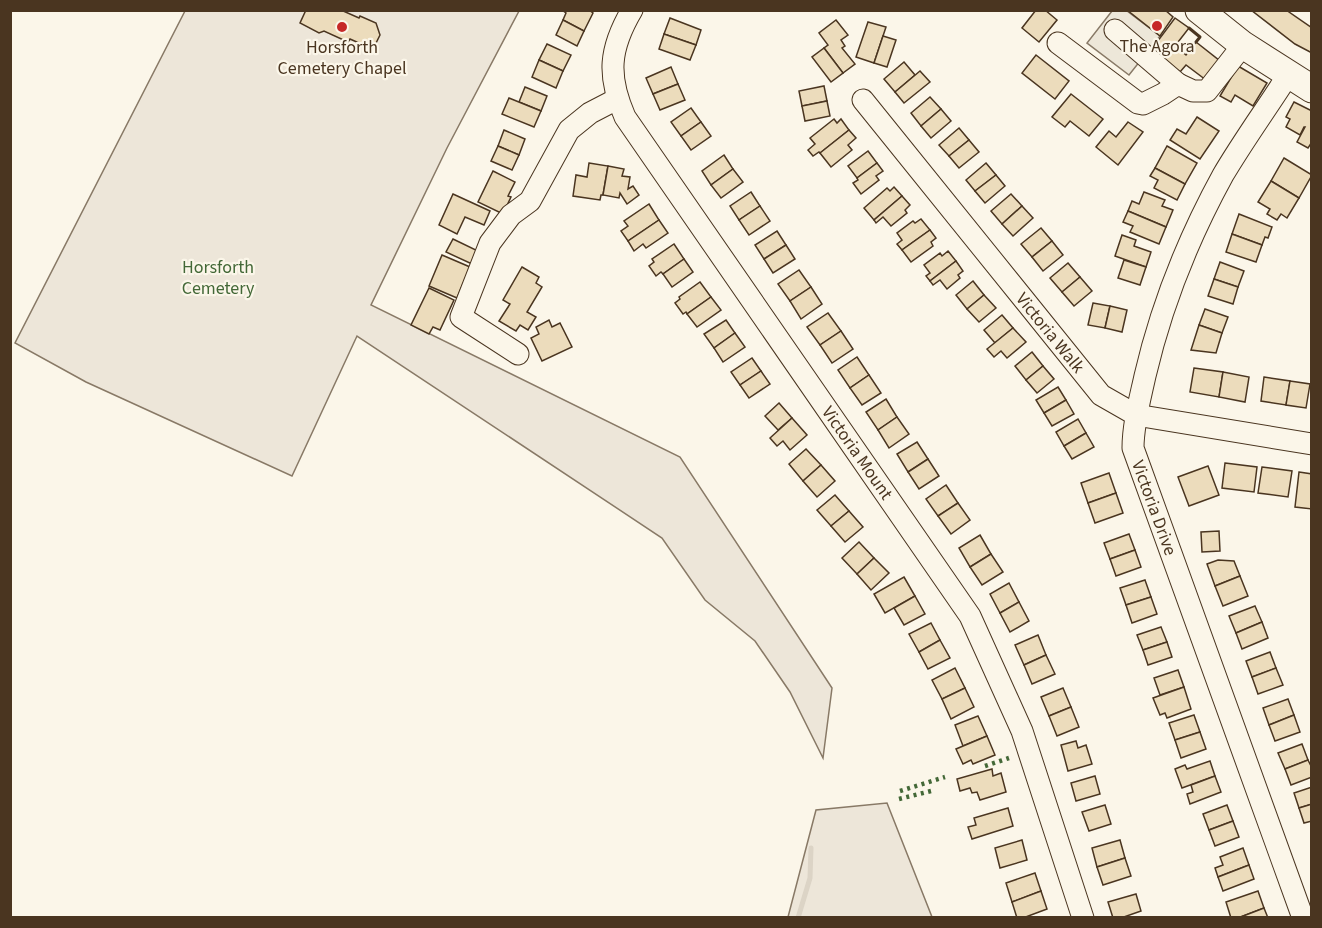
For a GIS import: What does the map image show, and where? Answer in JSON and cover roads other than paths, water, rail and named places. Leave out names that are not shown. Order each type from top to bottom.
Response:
[{"type":"main road","points":[[1199,10],[1243,45],[1311,89]]},
{"type":"street","name":"Victoria Mount","points":[[632,10],[623,26],[612,68],[613,84],[625,117],[970,616],[1022,731],[1083,918]]},
{"type":"street","points":[[1115,30],[1178,84],[1193,91],[1207,91],[1243,45]]},
{"type":"street","points":[[1058,43],[1138,103],[1147,104],[1178,84]]},
{"type":"street","name":"Victoria Drive","points":[[1288,75],[1223,175],[1188,250],[1162,313],[1152,347],[1136,415],[1133,448],[1303,918]]},
{"type":"street","points":[[518,354],[461,317],[490,243],[511,215],[530,201],[569,130],[590,112],[617,99]]},
{"type":"street","name":"Victoria Walk","points":[[863,100],[1096,391],[1136,415],[1311,444]]},
{"type":"waterway","points":[[798,918],[810,878],[811,848]]},
{"type":"place","name":"The Agora","points":[[1157,26]]},
{"type":"place","name":"Horsforth Cemetery Chapel","points":[[342,27]]},
{"type":"park label","name":"Horsforth Cemetery","points":[[218,277]]}]
